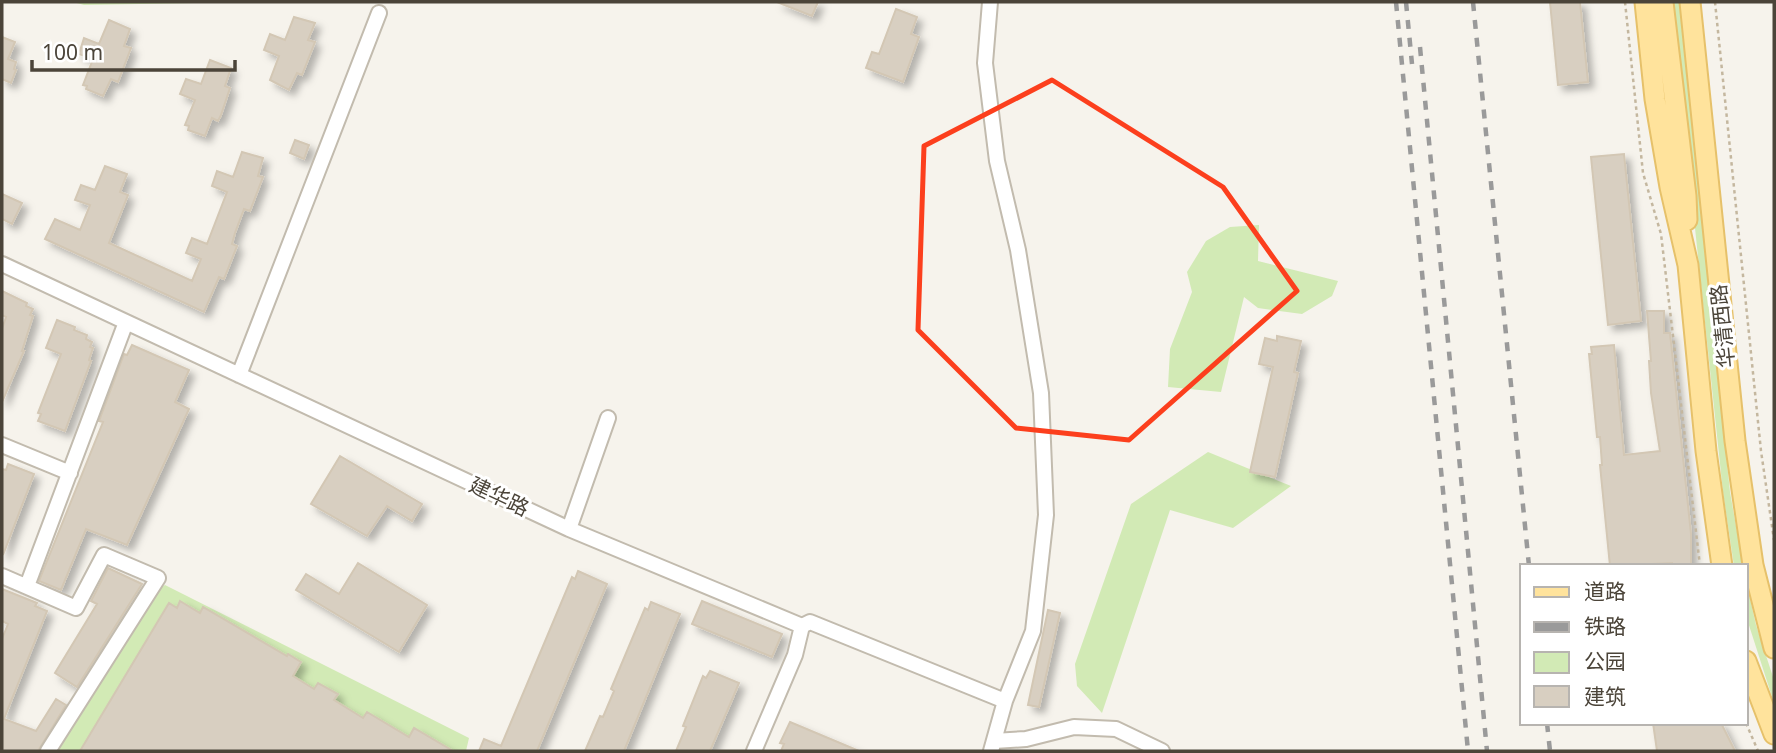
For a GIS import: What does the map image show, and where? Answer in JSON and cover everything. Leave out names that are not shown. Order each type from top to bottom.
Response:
[{"type":"main road","name":"华清西路","points":[[1645,2],[1655,99],[1670,187],[1688,265],[1706,451],[1722,564]]},
{"type":"main road","points":[[1663,2],[1686,196],[1688,265]]},
{"type":"main road","name":"华清西路","points":[[1690,2],[1735,441],[1754,565],[1774,648]]},
{"type":"main road","points":[[1748,666],[1774,734]]},
{"type":"street","points":[[990,2],[985,63],[997,161],[1018,250],[1041,393],[1046,514],[1033,631],[1006,701],[993,746],[1074,727],[1116,729],[1162,751]]},
{"type":"street","points":[[239,375],[379,13]]},
{"type":"street","name":"建华路","points":[[2,264],[569,529],[802,626],[810,622],[1006,701]]},
{"type":"street","points":[[27,586],[126,322]]},
{"type":"street","points":[[569,529],[608,418]]},
{"type":"street","points":[[2,445],[70,472]]},
{"type":"street","points":[[2,576],[76,608],[104,555],[158,578],[48,751]]},
{"type":"street","points":[[754,751],[795,655],[802,626]]},
{"type":"path","points":[[1625,2],[1643,173],[1661,234],[1700,564]]},
{"type":"path","points":[[1715,2],[1761,451],[1774,540]]},
{"type":"path","points":[[1747,725],[1758,751]]},
{"type":"highlighted area","points":[[1052,80],[1223,187],[1297,291],[1129,440],[1016,428],[918,330],[924,146]]},
{"type":"green space","points":[[73,2],[249,2],[84,5]]},
{"type":"green space","points":[[1671,2],[1679,2],[1730,492],[1743,564],[1734,564],[1723,492]]},
{"type":"green space","points":[[1259,225],[1258,261],[1338,281],[1332,296],[1302,314],[1258,308],[1244,297],[1221,392],[1168,387],[1170,349],[1192,292],[1187,272],[1206,241],[1230,227]]},
{"type":"green space","points":[[1208,452],[1291,486],[1233,528],[1170,510],[1102,713],[1077,686],[1075,664],[1131,504]]},
{"type":"green space","points":[[165,585],[469,738],[466,751],[53,751],[149,596]]},
{"type":"green space","points":[[1748,590],[1774,680],[1774,703],[1748,622]]},
{"type":"building","points":[[777,2],[818,2],[812,16]]},
{"type":"building","points":[[1550,2],[1580,2],[1588,82],[1558,85]]},
{"type":"building","points":[[896,9],[917,17],[911,34],[919,37],[903,82],[866,68],[872,52],[879,54]]},
{"type":"building","points":[[294,17],[315,23],[308,40],[315,42],[302,75],[297,73],[289,90],[270,80],[279,56],[264,50],[270,34],[285,40]]},
{"type":"building","points":[[109,20],[130,29],[124,46],[131,48],[118,82],[111,79],[103,96],[83,85],[93,59],[79,54],[84,38],[99,44]]},
{"type":"building","points":[[2,37],[15,42],[8,59],[16,62],[11,83],[2,79]]},
{"type":"building","points":[[210,60],[231,68],[225,86],[230,88],[218,121],[212,118],[205,136],[188,130],[189,126],[185,125],[195,100],[180,94],[186,79],[201,84]]},
{"type":"building","points":[[295,140],[309,145],[304,159],[290,153]]},
{"type":"building","points":[[242,152],[263,158],[258,176],[263,177],[250,211],[244,209],[232,244],[237,246],[224,279],[219,277],[204,312],[45,239],[55,219],[80,230],[90,205],[75,200],[81,185],[95,190],[105,166],[127,174],[120,192],[128,195],[109,243],[192,281],[201,259],[186,253],[192,238],[207,244],[227,192],[212,186],[217,171],[233,177]]},
{"type":"building","points":[[1624,154],[1641,321],[1608,325],[1591,157]]},
{"type":"building","points":[[2,194],[22,203],[12,224],[2,219]]},
{"type":"building","points":[[2,291],[27,303],[26,306],[33,309],[30,315],[33,316],[24,351],[2,402],[2,329],[6,317],[2,315]]},
{"type":"building","points":[[1647,311],[1664,311],[1664,333],[1670,333],[1691,534],[1691,564],[1610,564],[1600,465],[1600,437],[1597,437],[1589,354],[1592,354],[1591,347],[1614,345],[1624,455],[1660,451],[1651,393]]},
{"type":"building","points":[[57,320],[87,335],[86,339],[92,342],[90,347],[93,348],[89,360],[91,361],[65,431],[38,421],[41,414],[38,413],[61,354],[46,348]]},
{"type":"building","points":[[1277,336],[1301,341],[1294,372],[1298,373],[1275,477],[1250,472],[1273,367],[1259,364],[1265,338],[1277,341]]},
{"type":"building","points":[[132,345],[189,370],[175,402],[189,409],[127,545],[86,529],[61,590],[39,581],[103,422],[99,421],[124,354],[127,355]]},
{"type":"building","points":[[340,456],[422,504],[412,521],[387,506],[367,536],[311,504]]},
{"type":"building","points":[[8,464],[34,474],[3,555],[2,469],[6,470]]},
{"type":"building","points":[[358,563],[427,605],[399,652],[296,590],[306,574],[339,594]]},
{"type":"building","points":[[108,568],[142,584],[77,687],[55,673],[97,604],[91,601]]},
{"type":"building","points":[[578,571],[607,584],[537,751],[479,751],[484,739],[501,746],[572,577],[575,579]]},
{"type":"building","points":[[2,589],[37,603],[35,606],[47,611],[4,719],[36,731],[56,699],[66,705],[38,751],[2,751],[2,639],[8,624],[2,621]]},
{"type":"building","points":[[180,601],[200,613],[203,607],[301,662],[293,676],[314,689],[318,683],[338,694],[334,700],[363,718],[367,712],[409,737],[414,728],[453,751],[80,751],[169,603],[177,608]]},
{"type":"building","points":[[702,601],[782,634],[772,657],[692,624]]},
{"type":"building","points":[[651,602],[680,614],[624,751],[585,751],[614,691],[611,689],[645,608],[648,610]]},
{"type":"building","points":[[1048,610],[1060,613],[1039,707],[1028,705]]},
{"type":"building","points":[[710,671],[739,683],[734,695],[710,751],[676,751],[703,676],[706,678]]},
{"type":"building","points":[[790,722],[859,751],[781,751],[784,744],[780,743]]},
{"type":"building","points":[[1653,725],[1722,725],[1735,751],[1657,751]]},
{"type":"railway","points":[[1396,2],[1468,751]]},
{"type":"railway","points":[[1406,2],[1412,64]]},
{"type":"railway","points":[[1473,2],[1529,564]]},
{"type":"railway","points":[[1420,47],[1487,751]]},
{"type":"railway","points":[[1547,725],[1550,751]]}]
